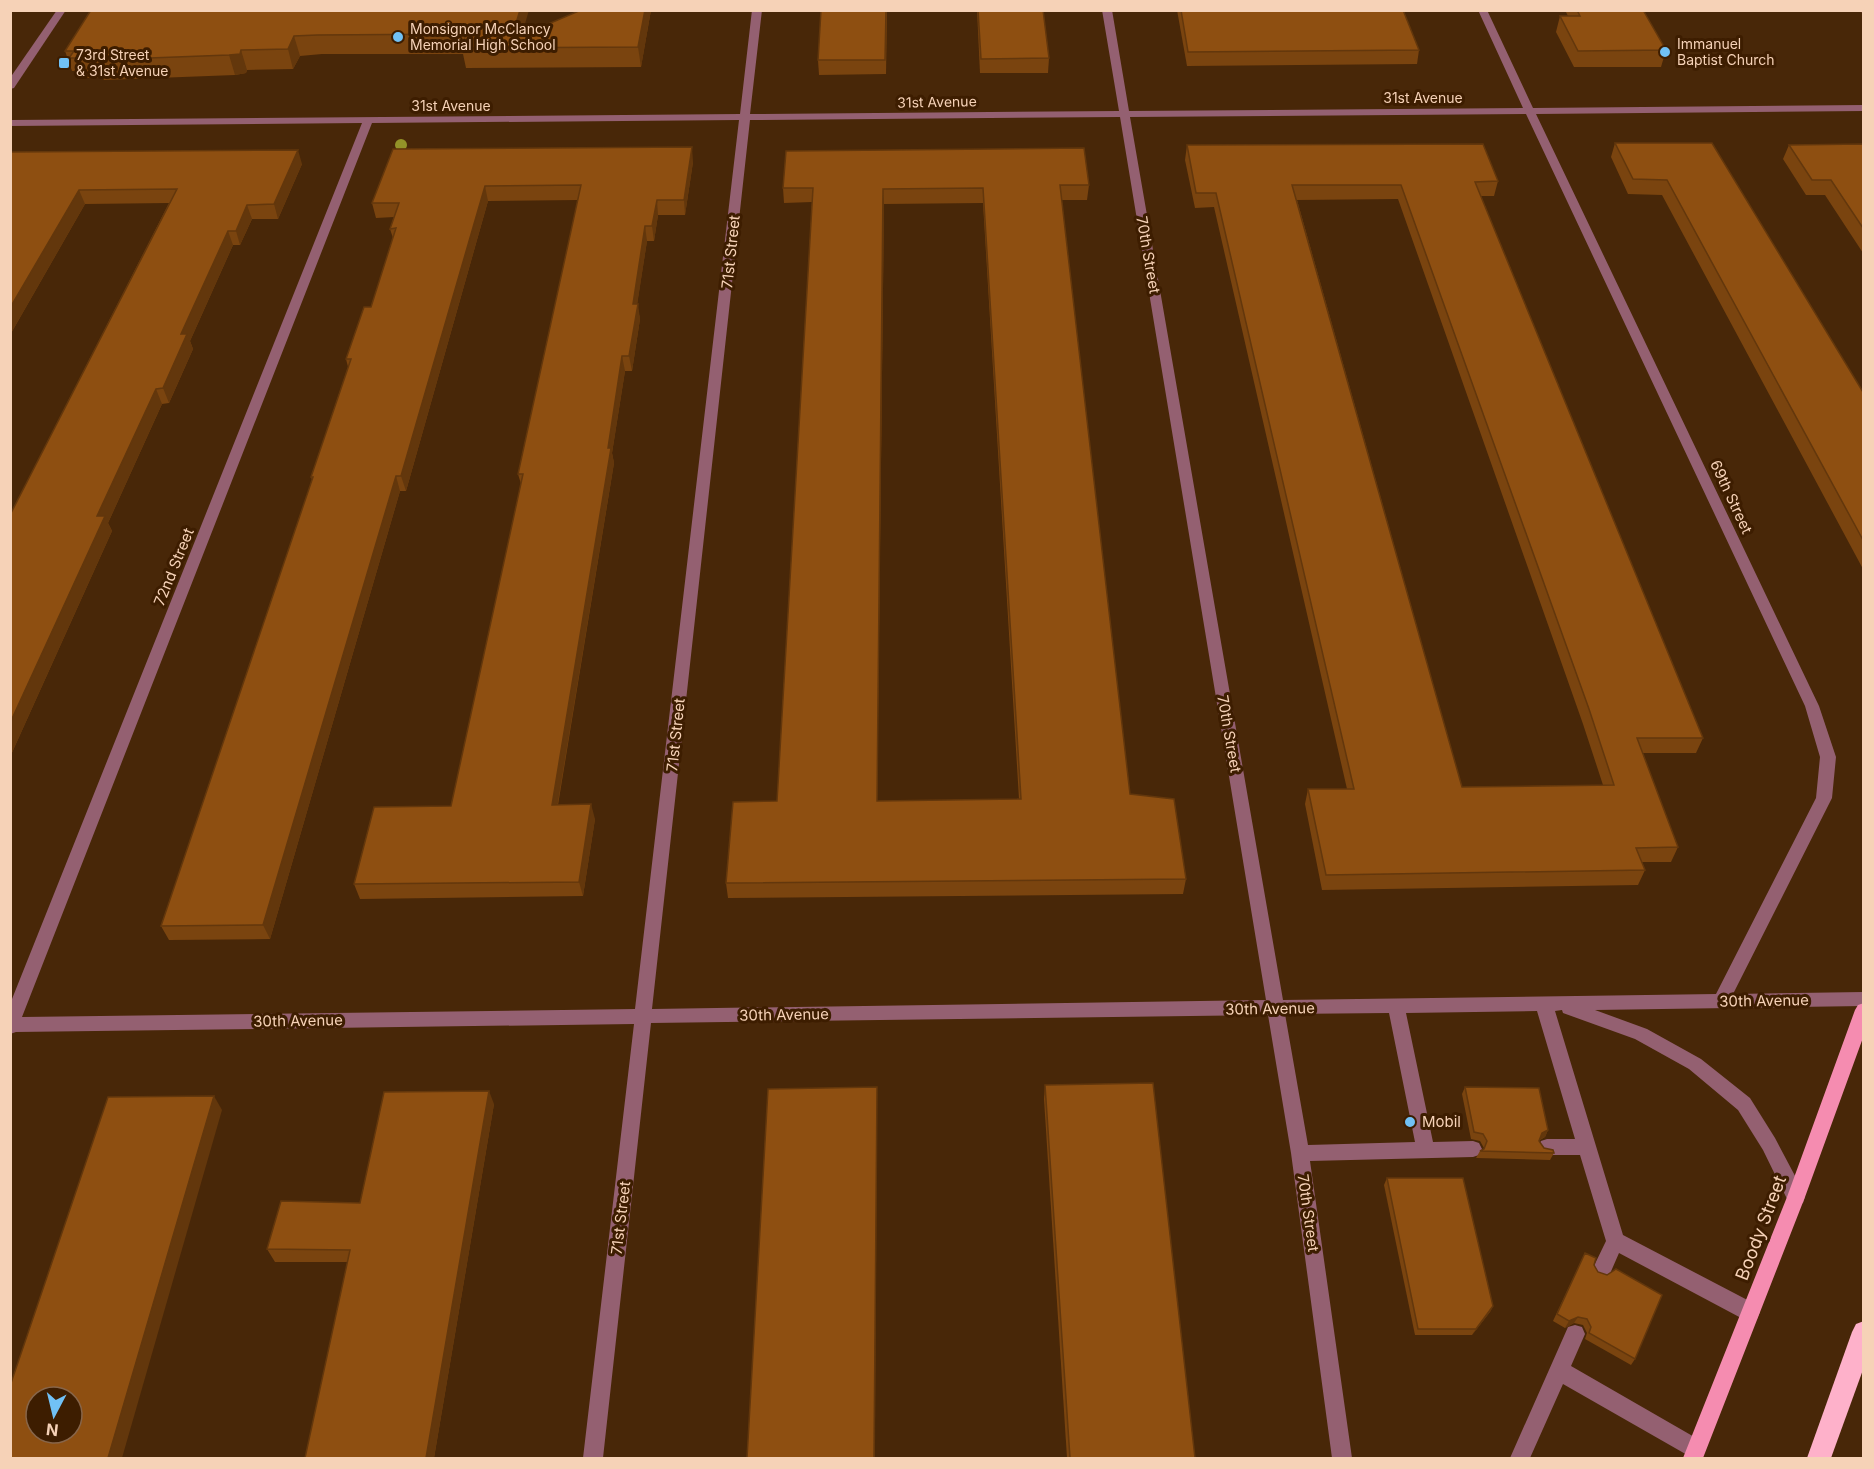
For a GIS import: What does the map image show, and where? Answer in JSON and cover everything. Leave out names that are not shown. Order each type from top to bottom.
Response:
[{"type":"highway","points":[[1819,1458],[1863,1332]]},
{"type":"main road","name":"Boody Street","points":[[1694,1454],[1796,1197],[1863,1010]]},
{"type":"street","points":[[10,86],[62,10]]},
{"type":"street","name":"71st Street","points":[[593,1458],[645,1017],[757,10]]},
{"type":"street","name":"70th Street","points":[[1107,10],[1300,1152],[1342,1458]]},
{"type":"street","name":"69th Street","points":[[1482,10],[1807,696],[1828,756],[1824,798],[1720,1002]]},
{"type":"street","name":"31st Avenue","points":[[10,123],[1863,108]]},
{"type":"street","name":"72nd Street","points":[[11,1026],[368,120]]},
{"type":"street","name":"30th Avenue","points":[[11,1026],[1863,999]]},
{"type":"street","points":[[1551,1004],[1585,1147],[1615,1241],[1602,1270]]},
{"type":"street","name":"30th Avenue","points":[[1551,1004],[1641,1034],[1703,1071],[1744,1104],[1769,1144],[1796,1197]]},
{"type":"street","points":[[1396,1007],[1426,1150]]},
{"type":"street","points":[[1547,1147],[1585,1147]]},
{"type":"street","points":[[1300,1152],[1473,1149]]},
{"type":"street","points":[[1615,1241],[1750,1312]]},
{"type":"street","points":[[1520,1458],[1575,1334]]},
{"type":"street","points":[[1558,1370],[1694,1454]]},
{"type":"building","points":[[91,10],[520,10],[511,40],[581,10],[645,10],[638,47],[462,48],[466,34],[317,35],[294,36],[288,49],[241,50],[240,54],[97,60],[98,58],[69,58],[74,51],[65,51]]},
{"type":"building","points":[[821,10],[886,10],[885,60],[818,60]]},
{"type":"building","points":[[978,10],[1043,10],[1049,58],[981,59]]},
{"type":"building","points":[[1181,10],[1403,10],[1419,50],[1188,52]]},
{"type":"building","points":[[1577,10],[1643,10],[1666,50],[1578,51],[1560,16],[1580,16]]},
{"type":"building","points":[[1615,143],[1712,143],[1863,392],[1863,540],[1667,180],[1633,179]]},
{"type":"building","points":[[1483,144],[1498,181],[1475,182],[1703,738],[1637,738],[1678,847],[1636,848],[1645,870],[1326,875],[1308,789],[1354,789],[1216,193],[1196,193],[1187,145]],"holes":[[[1292,185],[1401,185],[1589,709],[1614,785],[1462,787]]]},
{"type":"building","points":[[1863,144],[1863,228],[1831,180],[1812,180],[1789,145]]},
{"type":"building","points":[[692,147],[684,200],[657,200],[652,226],[645,226],[633,304],[638,304],[629,356],[622,356],[608,448],[611,448],[552,805],[591,804],[579,882],[354,884],[374,807],[451,806],[523,474],[518,474],[581,185],[485,186],[401,476],[396,476],[263,925],[161,926],[313,477],[311,477],[351,359],[346,359],[364,307],[371,307],[396,228],[390,229],[399,203],[372,203],[393,149]]},
{"type":"building","points":[[1084,148],[1089,185],[1060,185],[1130,794],[1174,799],[1186,879],[726,883],[733,802],[777,801],[813,188],[783,188],[786,151]],"holes":[[[983,188],[1021,799],[877,801],[883,189]]]},
{"type":"building","points":[[298,150],[274,204],[247,205],[236,231],[228,231],[181,334],[187,334],[163,388],[156,389],[97,516],[105,516],[10,723],[10,515],[177,189],[79,190],[10,308],[10,152]]},
{"type":"building","points":[[1153,1083],[1195,1458],[1070,1458],[1045,1085]]},
{"type":"building","points":[[877,1087],[874,1458],[747,1458],[768,1089]]},
{"type":"building","points":[[1465,1087],[1539,1088],[1548,1130],[1542,1133],[1539,1141],[1544,1148],[1553,1150],[1554,1153],[1480,1151],[1484,1149],[1487,1141],[1483,1134],[1474,1132]]},
{"type":"building","points":[[489,1091],[426,1458],[305,1458],[350,1250],[267,1249],[281,1201],[360,1203],[384,1092]]},
{"type":"building","points":[[214,1096],[108,1458],[10,1458],[10,1386],[108,1097]]},
{"type":"building","points":[[1387,1178],[1463,1178],[1493,1306],[1476,1329],[1418,1329]]},
{"type":"building","points":[[1585,1253],[1596,1258],[1594,1265],[1598,1272],[1607,1275],[1616,1269],[1662,1295],[1635,1359],[1589,1333],[1591,1327],[1587,1319],[1578,1317],[1569,1321],[1557,1314]]},
{"type":"place","name":"Monsignor McClancy Memorial High School","points":[[398,37]]},
{"type":"place","name":"Immanuel Baptist Church","points":[[1665,52]]},
{"type":"place","name":"73rd Street & 31st Avenue","points":[[64,63]]},
{"type":"place","name":"Mobil","points":[[1410,1122]]}]
